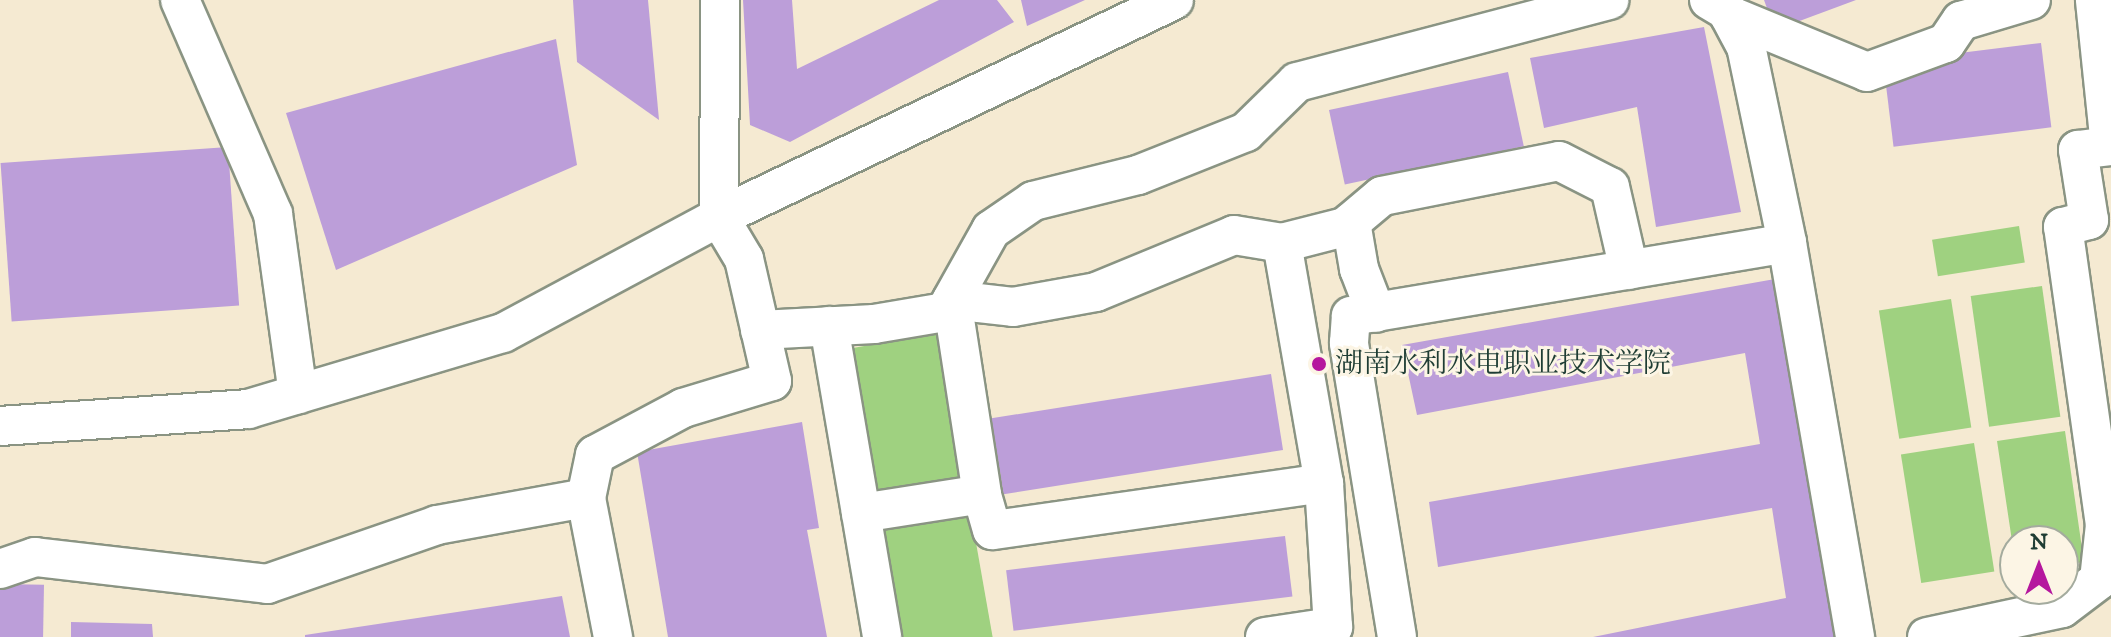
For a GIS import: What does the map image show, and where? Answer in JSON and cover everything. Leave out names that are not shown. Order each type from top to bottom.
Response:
[{"type":"street","points":[[180,0],[273,214],[298,394]]},
{"type":"street","points":[[613,637],[586,498],[595,455],[683,408],[772,381],[744,259],[719,217],[720,0]]},
{"type":"street","points":[[0,426],[248,409],[503,333],[719,217],[1174,0]]},
{"type":"street","points":[[760,330],[829,326],[945,312],[991,230],[1033,201],[1138,175],[1246,132],[1297,82],[1609,0]]},
{"type":"street","points":[[1719,8],[1867,72],[1946,43],[1961,21],[2031,0]]},
{"type":"street","points":[[1927,637],[2062,608],[2099,580],[2105,525],[2063,227],[2089,220],[2078,150],[2110,146],[2095,0]]},
{"type":"street","points":[[1719,8],[1746,46],[1787,243],[1855,637]]},
{"type":"street","points":[[952,300],[1013,307],[1096,292],[1234,235],[1282,243],[1351,222],[1382,196],[1559,161],[1610,187],[1629,270]]},
{"type":"street","points":[[1351,222],[1359,269],[1376,313]]},
{"type":"street","points":[[1265,637],[1333,627],[1324,483],[1282,243]]},
{"type":"street","points":[[1397,637],[1349,343],[1351,316],[1787,243]]},
{"type":"street","points":[[952,300],[982,494],[992,530],[1324,483]]},
{"type":"street","points":[[829,326],[882,637]]},
{"type":"street","points":[[861,513],[982,494]]},
{"type":"street","points":[[0,569],[35,557],[267,584],[437,525],[586,498]]},
{"type":"green space","points":[[2019,226],[2025,263],[1938,276],[1932,240]]},
{"type":"green space","points":[[2042,286],[2060,417],[1989,427],[1971,296]]},
{"type":"green space","points":[[1951,299],[1971,427],[1899,439],[1879,310]]},
{"type":"green space","points":[[938,333],[966,492],[869,509],[841,350]]},
{"type":"green space","points":[[2065,431],[2079,525],[2010,525],[1997,441]]},
{"type":"green space","points":[[1974,443],[1994,571],[1921,583],[1901,455]]},
{"type":"green space","points":[[969,503],[993,637],[897,637],[876,519]]},
{"type":"green space","points":[[2079,528],[2084,562],[2079,563]]},
{"type":"building","points":[[573,0],[648,0],[659,120],[577,62]]},
{"type":"building","points":[[743,0],[792,0],[797,69],[939,0],[997,0],[1014,22],[790,142],[750,125]]},
{"type":"building","points":[[1021,0],[1085,0],[1027,26]]},
{"type":"building","points":[[1764,0],[1856,0],[1775,30]]},
{"type":"building","points":[[1704,27],[1741,212],[1656,227],[1637,107],[1544,128],[1530,58]]},
{"type":"building","points":[[556,39],[577,165],[336,270],[286,113]]},
{"type":"building","points":[[2041,43],[2051,127],[1894,147],[1883,62]]},
{"type":"building","points":[[1508,72],[1524,146],[1345,184],[1329,110]]},
{"type":"building","points":[[228,147],[239,306],[12,322],[1,163]]},
{"type":"building","points":[[1775,279],[1838,637],[1593,637],[1786,598],[1772,508],[1438,567],[1429,502],[1760,444],[1745,353],[1417,415],[1402,345]]},
{"type":"building","points":[[1271,374],[1283,450],[1004,494],[991,418]]},
{"type":"building","points":[[802,422],[819,528],[807,530],[827,637],[668,637],[637,452]]},
{"type":"building","points":[[1285,536],[1292,597],[1014,631],[1006,570]]},
{"type":"building","points":[[0,584],[44,585],[43,637],[0,637]]},
{"type":"building","points":[[562,596],[570,637],[305,637],[305,635]]},
{"type":"building","points":[[71,622],[152,624],[153,637],[71,637]]},
{"type":"place","name":"湖南水利水电职业技术学院","points":[[1319,364]]}]
